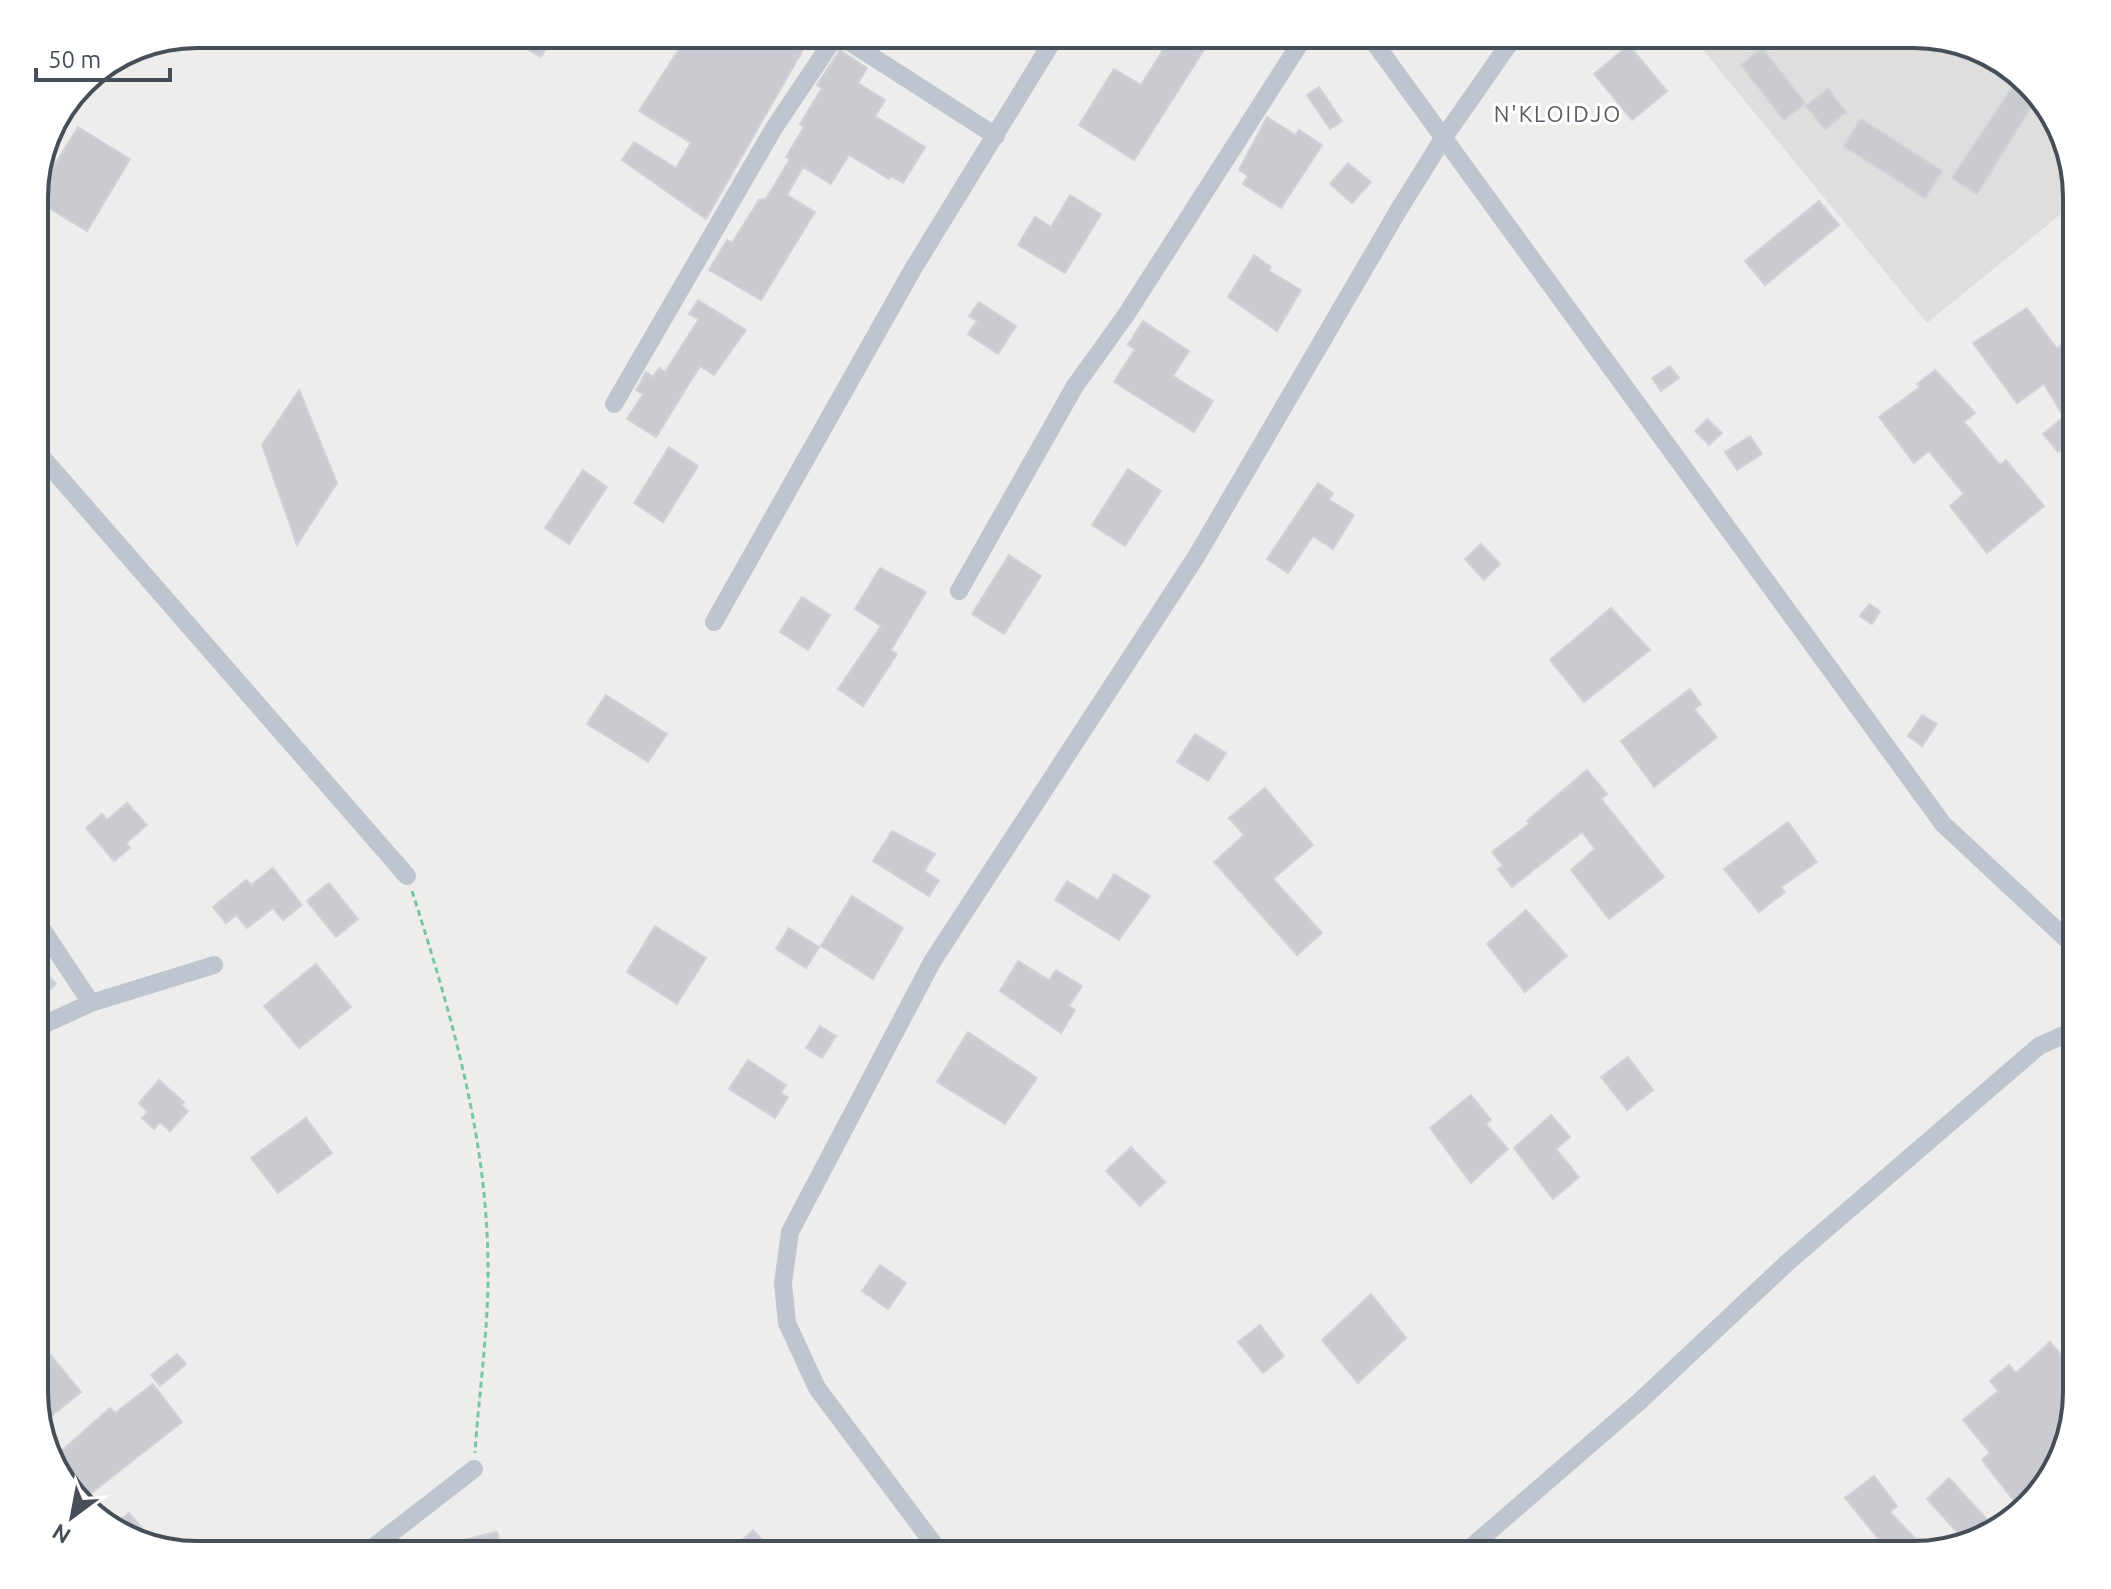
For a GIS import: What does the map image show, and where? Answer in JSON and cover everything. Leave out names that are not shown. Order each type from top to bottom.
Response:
[{"type":"street","points":[[614,404],[774,128],[828,48]]},
{"type":"street","points":[[859,48],[996,136]]},
{"type":"street","points":[[714,622],[913,269],[1049,48]]},
{"type":"street","points":[[959,591],[1075,386],[1126,315],[1297,48]]},
{"type":"street","points":[[1378,48],[1943,824],[2063,936]]},
{"type":"street","points":[[932,1541],[817,1388],[787,1323],[783,1283],[790,1232],[932,962],[1196,557],[1444,137],[1506,48]]},
{"type":"street","points":[[48,464],[407,876]]},
{"type":"street","points":[[48,938],[91,1003]]},
{"type":"street","points":[[48,1023],[91,1003],[214,965]]},
{"type":"street","points":[[1478,1541],[1640,1401],[1788,1262],[2039,1046],[2063,1035]]},
{"type":"street","points":[[381,1541],[474,1469]]},
{"type":"path","points":[[407,876],[454,1020],[481,1161],[488,1266],[474,1469]]},
{"type":"shaded area","points":[[1701,48],[1933,49],[1980,63],[2005,79],[2026,99],[2048,131],[2055,149],[2063,188],[2063,212],[1927,323]]},
{"type":"building","points":[[525,48],[546,48],[541,57]]},
{"type":"building","points":[[680,48],[804,48],[706,219],[622,160],[634,142],[676,168],[691,143],[639,111]]},
{"type":"building","points":[[1164,48],[1205,48],[1134,160],[1079,125],[1114,69],[1141,85]]},
{"type":"building","points":[[1625,48],[1631,48],[1667,91],[1632,120],[1594,74]]},
{"type":"building","points":[[1762,48],[1805,103],[1784,120],[1741,65]]},
{"type":"building","points":[[840,50],[867,68],[858,83],[885,100],[875,116],[925,147],[903,183],[891,176],[889,179],[849,155],[831,184],[803,167],[787,195],[815,212],[761,300],[709,270],[727,240],[732,243],[759,200],[766,199],[790,159],[786,157],[804,127],[800,124],[822,88],[817,85]]},
{"type":"building","points":[[2013,86],[2032,106],[1977,194],[1952,178]]},
{"type":"building","points":[[1319,87],[1342,121],[1330,129],[1307,95]]},
{"type":"building","points":[[1828,89],[1846,112],[1825,129],[1806,106]]},
{"type":"building","points":[[1267,117],[1295,135],[1299,130],[1322,145],[1281,208],[1243,184],[1248,176],[1239,170]]},
{"type":"building","points":[[1861,119],[1942,171],[1925,198],[1844,146]]},
{"type":"building","points":[[78,127],[130,159],[87,231],[48,207],[50,172]]},
{"type":"building","points":[[1348,163],[1371,182],[1352,203],[1330,184]]},
{"type":"building","points":[[1070,195],[1101,214],[1065,273],[1018,245],[1035,217],[1051,227]]},
{"type":"building","points":[[1819,201],[1839,225],[1765,285],[1745,261]]},
{"type":"building","points":[[1254,255],[1271,267],[1269,271],[1301,290],[1277,331],[1228,297]]},
{"type":"building","points":[[698,300],[746,330],[714,375],[700,366],[656,437],[627,419],[643,394],[636,390],[646,372],[653,377],[659,368],[665,372],[699,319],[689,314]]},
{"type":"building","points":[[979,302],[1016,326],[998,354],[968,334],[977,321],[969,316]]},
{"type":"building","points":[[2027,308],[2057,349],[2063,344],[2063,415],[2044,384],[2017,403],[1973,343]]},
{"type":"building","points":[[1143,321],[1189,351],[1173,376],[1213,401],[1194,432],[1114,382],[1135,349],[1128,345]]},
{"type":"building","points":[[1670,366],[1679,378],[1661,391],[1652,378]]},
{"type":"building","points":[[1935,370],[1975,413],[1964,422],[2000,465],[2006,460],[2044,506],[1987,553],[1950,506],[1964,494],[1929,451],[1914,463],[1879,417],[1920,387],[1917,384]]},
{"type":"building","points":[[299,390],[337,483],[297,545],[262,445]]},
{"type":"building","points":[[2063,418],[2063,448],[2058,452],[2043,434]]},
{"type":"building","points":[[1707,419],[1722,433],[1709,445],[1695,431]]},
{"type":"building","points":[[1750,436],[1762,454],[1737,470],[1725,452]]},
{"type":"building","points":[[669,447],[698,466],[663,522],[634,503]]},
{"type":"building","points":[[1128,469],[1161,491],[1125,546],[1092,525]]},
{"type":"building","points":[[583,470],[607,487],[569,544],[545,528]]},
{"type":"building","points":[[1318,483],[1333,493],[1329,500],[1354,515],[1333,549],[1313,536],[1288,573],[1267,559]]},
{"type":"building","points":[[1481,544],[1500,564],[1484,580],[1465,559]]},
{"type":"building","points":[[1009,555],[1041,576],[1004,634],[972,614]]},
{"type":"building","points":[[880,568],[926,592],[891,650],[897,654],[863,706],[838,689],[881,626],[855,609]]},
{"type":"building","points":[[802,597],[830,615],[808,650],[780,632]]},
{"type":"building","points":[[1869,604],[1880,611],[1872,624],[1860,616]]},
{"type":"building","points":[[1611,608],[1650,650],[1584,702],[1550,660]]},
{"type":"building","points":[[1690,689],[1701,704],[1694,709],[1717,737],[1654,787],[1621,741]]},
{"type":"building","points":[[606,695],[667,734],[648,762],[587,724]]},
{"type":"building","points":[[1922,715],[1937,724],[1922,746],[1908,736]]},
{"type":"building","points":[[1195,734],[1226,753],[1208,781],[1177,762]]},
{"type":"building","points":[[1587,770],[1607,794],[1601,799],[1664,877],[1609,919],[1571,870],[1595,849],[1582,832],[1512,887],[1498,869],[1503,866],[1492,852],[1529,824],[1527,821]]},
{"type":"building","points":[[1265,788],[1313,845],[1273,879],[1322,933],[1297,955],[1214,862],[1244,835],[1229,818]]},
{"type":"building","points":[[127,803],[147,825],[126,843],[130,848],[114,861],[86,828],[102,814],[107,820]]},
{"type":"building","points":[[1788,822],[1817,862],[1781,887],[1785,892],[1759,912],[1724,869]]},
{"type":"building","points":[[892,831],[935,854],[924,871],[939,880],[929,896],[873,861]]},
{"type":"building","points":[[273,868],[302,905],[283,920],[273,908],[247,928],[236,915],[226,923],[213,907],[246,880],[251,885]]},
{"type":"building","points":[[1114,874],[1150,896],[1119,940],[1055,900],[1067,881],[1098,900]]},
{"type":"building","points":[[329,883],[358,919],[336,937],[307,901]]},
{"type":"building","points":[[852,896],[903,928],[873,979],[821,946]]},
{"type":"building","points":[[1526,910],[1567,956],[1525,992],[1487,944]]},
{"type":"building","points":[[655,926],[706,958],[677,1004],[627,972]]},
{"type":"building","points":[[789,928],[819,947],[806,968],[776,949]]},
{"type":"building","points":[[1018,961],[1049,980],[1056,970],[1082,986],[1069,1006],[1075,1010],[1061,1033],[1000,991]]},
{"type":"building","points":[[316,964],[351,1007],[299,1048],[264,1006]]},
{"type":"building","points":[[48,975],[56,984],[48,991]]},
{"type":"building","points":[[820,1026],[836,1036],[822,1058],[806,1048]]},
{"type":"building","points":[[968,1032],[1037,1078],[1005,1124],[937,1082]]},
{"type":"building","points":[[1628,1057],[1653,1090],[1627,1110],[1601,1077]]},
{"type":"building","points":[[748,1060],[786,1085],[781,1093],[788,1097],[775,1118],[729,1089]]},
{"type":"building","points":[[159,1080],[184,1102],[181,1105],[188,1111],[170,1131],[160,1122],[154,1129],[142,1118],[148,1112],[139,1103]]},
{"type":"building","points":[[1471,1095],[1491,1120],[1486,1124],[1508,1149],[1471,1183],[1430,1128]]},
{"type":"building","points":[[1551,1115],[1570,1137],[1556,1149],[1579,1177],[1553,1199],[1514,1148]]},
{"type":"building","points":[[306,1118],[332,1153],[278,1193],[251,1158]]},
{"type":"building","points":[[1131,1147],[1165,1182],[1140,1206],[1106,1171]]},
{"type":"building","points":[[880,1265],[906,1283],[888,1309],[862,1291]]},
{"type":"building","points":[[1371,1294],[1406,1338],[1358,1383],[1322,1340]]},
{"type":"building","points":[[1260,1325],[1284,1356],[1263,1373],[1238,1342]]},
{"type":"building","points":[[2050,1342],[2063,1357],[2063,1401],[2055,1440],[2032,1483],[2014,1502],[1982,1460],[1990,1453],[1963,1420],[1998,1391],[1990,1381],[2009,1365],[2016,1373]]},
{"type":"building","points":[[48,1352],[81,1392],[50,1417]]},
{"type":"building","points":[[177,1354],[186,1364],[160,1386],[151,1375]]},
{"type":"building","points":[[153,1384],[182,1422],[112,1477],[75,1477],[60,1452],[110,1408],[115,1413]]},
{"type":"building","points":[[1874,1476],[1897,1506],[1890,1512],[1917,1541],[1880,1541],[1845,1498]]},
{"type":"building","points":[[1949,1478],[1988,1521],[1959,1534],[1927,1499]]},
{"type":"building","points":[[129,1513],[145,1531],[131,1526],[121,1520]]},
{"type":"building","points":[[753,1530],[763,1541],[741,1541]]},
{"type":"building","points":[[497,1532],[499,1541],[459,1541]]},
{"type":"district","name":"N'KLOIDJO","points":[[1558,114]]}]
